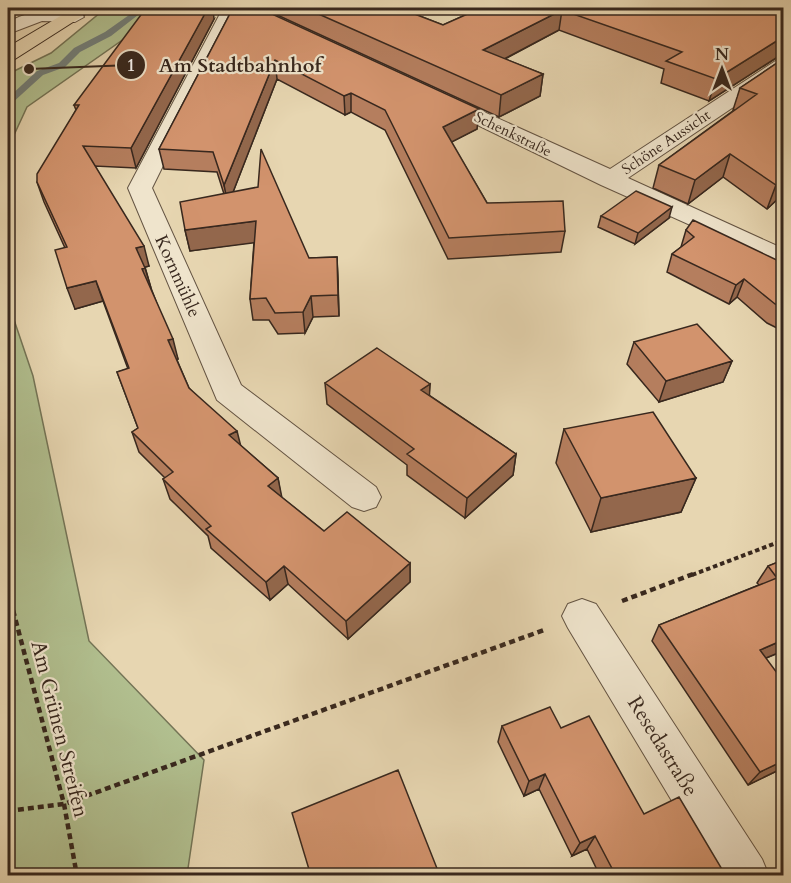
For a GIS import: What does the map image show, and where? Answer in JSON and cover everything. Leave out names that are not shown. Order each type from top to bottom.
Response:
[{"type":"main road","points":[[8,55],[80,12]]},
{"type":"street","name":"Kornmühle","points":[[242,9],[140,188],[228,392],[364,498]]},
{"type":"street","points":[[8,29],[40,14],[80,12]]},
{"type":"street","name":"Schöne Aussicht","points":[[609,180],[783,64]]},
{"type":"street","name":"Schenkstraße","points":[[416,88],[609,180],[783,259]]},
{"type":"street","name":"Resedastraße","points":[[582,616],[745,876]]},
{"type":"path","points":[[8,811],[64,804],[582,616],[783,540]]},
{"type":"path","name":"Am Grünen Streifen","points":[[8,591],[9,608],[64,804],[77,876]]},
{"type":"green space","points":[[106,8],[168,8],[27,107],[8,148],[8,74],[51,53]]},
{"type":"green space","points":[[8,302],[33,376],[89,641],[204,760],[187,875],[8,875]]},
{"type":"building","points":[[146,8],[208,8],[131,148],[83,146],[144,246],[136,248],[145,268],[142,269],[173,339],[168,340],[189,388],[237,431],[229,435],[278,478],[268,486],[324,531],[347,512],[410,563],[346,621],[284,566],[266,582],[206,529],[211,526],[163,479],[173,472],[132,432],[138,428],[117,372],[129,368],[96,281],[67,288],[55,250],[67,247],[37,182],[37,174],[79,105],[74,105]]},
{"type":"building","points":[[233,8],[259,8],[479,109],[443,127],[487,203],[563,201],[565,231],[449,238],[385,110],[351,93],[344,96],[275,60],[224,185],[213,152],[159,149]]},
{"type":"building","points":[[305,8],[399,8],[443,25],[481,8],[783,8],[783,37],[716,79],[666,61],[682,52],[562,10],[483,50],[543,74],[501,95]]},
{"type":"building","points":[[783,59],[783,178],[776,185],[730,154],[695,180],[659,165],[757,94],[740,88]]},
{"type":"building","points":[[261,149],[309,258],[337,257],[338,295],[311,296],[303,312],[275,313],[266,298],[250,299],[256,221],[185,230],[180,202],[258,187]]},
{"type":"building","points":[[636,191],[672,207],[638,233],[601,216]]},
{"type":"building","points":[[693,220],[783,263],[783,309],[744,279],[736,285],[672,254],[694,237],[686,230]]},
{"type":"building","points":[[697,324],[732,361],[666,381],[634,342]]},
{"type":"building","points":[[377,348],[430,384],[421,390],[516,454],[467,498],[407,454],[414,449],[325,383]]},
{"type":"building","points":[[653,412],[696,478],[601,498],[564,429]]},
{"type":"building","points":[[783,560],[783,640],[760,650],[783,681],[783,761],[760,772],[659,625],[777,578],[768,566]]},
{"type":"building","points":[[550,707],[561,728],[589,716],[644,814],[679,797],[726,876],[616,876],[595,836],[580,843],[545,774],[529,781],[502,726]]},
{"type":"building","points":[[398,770],[440,876],[311,876],[292,813]]},
{"type":"waterway","points":[[8,102],[40,73],[62,65],[77,50],[108,34],[143,8]]},
{"type":"place","name":"Am Stadtbahnhof","points":[[29,69]]}]
